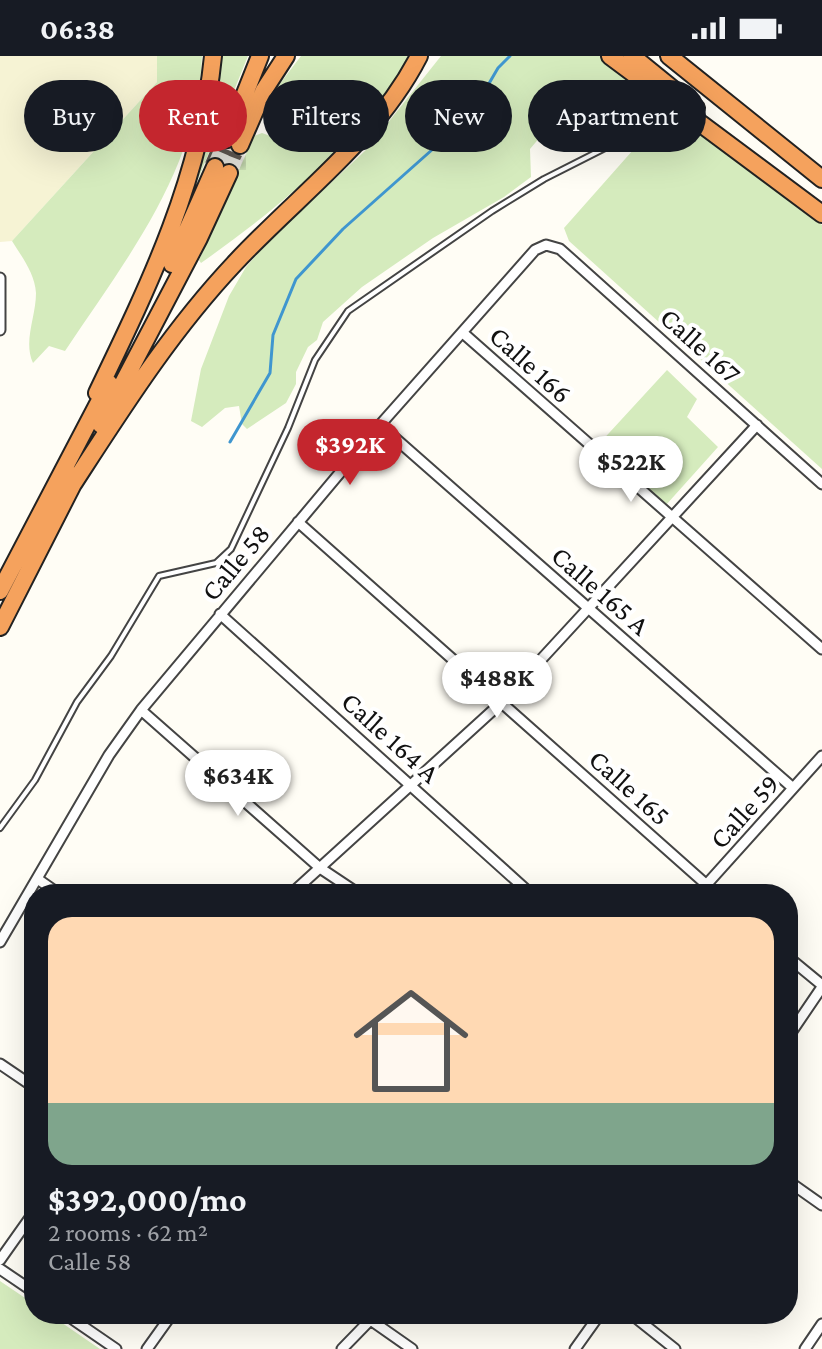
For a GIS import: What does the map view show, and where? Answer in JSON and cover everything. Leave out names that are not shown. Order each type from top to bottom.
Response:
[{"type":"highway","points":[[0,637],[176,221],[203,128],[213,56]]},
{"type":"highway","points":[[260,56],[233,142],[286,56]]},
{"type":"highway","points":[[0,588],[66,481],[184,321],[234,263],[375,122],[419,56]]},
{"type":"highway","points":[[610,56],[641,80]]},
{"type":"highway","points":[[632,56],[822,207]]},
{"type":"highway","points":[[669,56],[822,179]]},
{"type":"highway","points":[[706,128],[822,214]]},
{"type":"highway","points":[[66,481],[222,170]]},
{"type":"highway","points":[[0,627],[28,572]]},
{"type":"street","name":"Calle 58","points":[[36,884],[109,755],[141,710],[380,425],[535,250],[546,245]]},
{"type":"street","name":"Calle 167","points":[[546,245],[560,249],[822,484]]},
{"type":"street","points":[[0,278],[0,330]]},
{"type":"street","name":"Calle 166","points":[[463,333],[822,649]]},
{"type":"street","name":"Calle 165 A","points":[[380,425],[793,788]]},
{"type":"street","points":[[302,884],[414,786],[502,702],[586,607],[757,425]]},
{"type":"street","name":"Calle 165","points":[[298,522],[706,884]]},
{"type":"street","name":"Calle 164 A","points":[[220,614],[520,884]]},
{"type":"street","points":[[141,710],[320,868],[344,884]]},
{"type":"street","name":"Calle 59","points":[[708,884],[822,756]]},
{"type":"street","points":[[39,880],[45,884]]},
{"type":"street","name":"Calle 58","points":[[0,942],[24,904]]},
{"type":"street","points":[[798,966],[822,986],[798,1022]]},
{"type":"street","points":[[0,1064],[24,1080]]},
{"type":"street","points":[[798,1188],[822,1205]]},
{"type":"street","points":[[0,1260],[24,1226]]},
{"type":"street","points":[[0,1269],[24,1285]]},
{"type":"street","points":[[80,1324],[116,1349]]},
{"type":"street","points":[[147,1349],[165,1324]]},
{"type":"street","points":[[342,1349],[362,1324]]},
{"type":"street","points":[[379,1324],[412,1349]]},
{"type":"street","points":[[575,1349],[593,1324]]},
{"type":"street","points":[[644,1324],[675,1349]]},
{"type":"street","points":[[805,1349],[822,1324]]},
{"type":"lane","points":[[0,828],[57,745],[77,702],[111,656],[159,576],[216,563],[231,549],[288,428],[315,360],[348,311],[492,211],[544,179],[597,152]]},
{"type":"shaded area","points":[[0,56],[157,56],[157,80],[139,80],[139,102],[123,119],[123,80],[24,80],[24,152],[93,152],[12,241],[0,242]]},
{"type":"green space","points":[[157,56],[202,56],[199,80],[157,80]]},
{"type":"green space","points":[[220,56],[248,56],[238,80],[214,80]]},
{"type":"green space","points":[[301,56],[410,56],[389,87],[389,80],[283,80]]},
{"type":"green space","points":[[441,56],[604,56],[633,80],[528,80],[531,177],[362,287],[323,322],[317,340],[308,347],[296,372],[296,384],[286,403],[247,429],[242,424],[239,406],[225,408],[202,427],[191,421],[201,369],[229,296],[246,267],[267,243],[364,152],[389,152],[389,121],[405,101],[405,152],[512,152],[512,80],[422,80]]},
{"type":"green space","points":[[139,102],[139,152],[182,152],[173,176],[134,248],[65,351],[49,346],[33,363],[29,346],[35,286],[12,241],[93,152],[123,152],[123,119]]},
{"type":"green space","points":[[262,133],[263,152],[334,152],[261,219],[201,263],[199,260],[254,136]]},
{"type":"green space","points":[[706,135],[822,225],[822,469],[569,241],[564,228],[631,152],[706,152]]},
{"type":"green space","points":[[198,152],[209,152],[182,219]]},
{"type":"green space","points":[[667,370],[697,399],[687,417],[718,447],[666,505],[598,445]]},
{"type":"green space","points":[[0,1281],[24,1297],[24,1324],[64,1324],[100,1349],[0,1349]]},
{"type":"building","points":[[210,152],[233,152],[242,156],[237,166],[215,156],[205,163]]},
{"type":"waterway","points":[[230,442],[270,373],[273,335],[296,279],[343,229],[470,116],[498,68],[510,56]]},
{"type":"tunnel","points":[[215,167],[221,152]]},
{"type":"tunnel","points":[[229,173],[237,152]]}]
